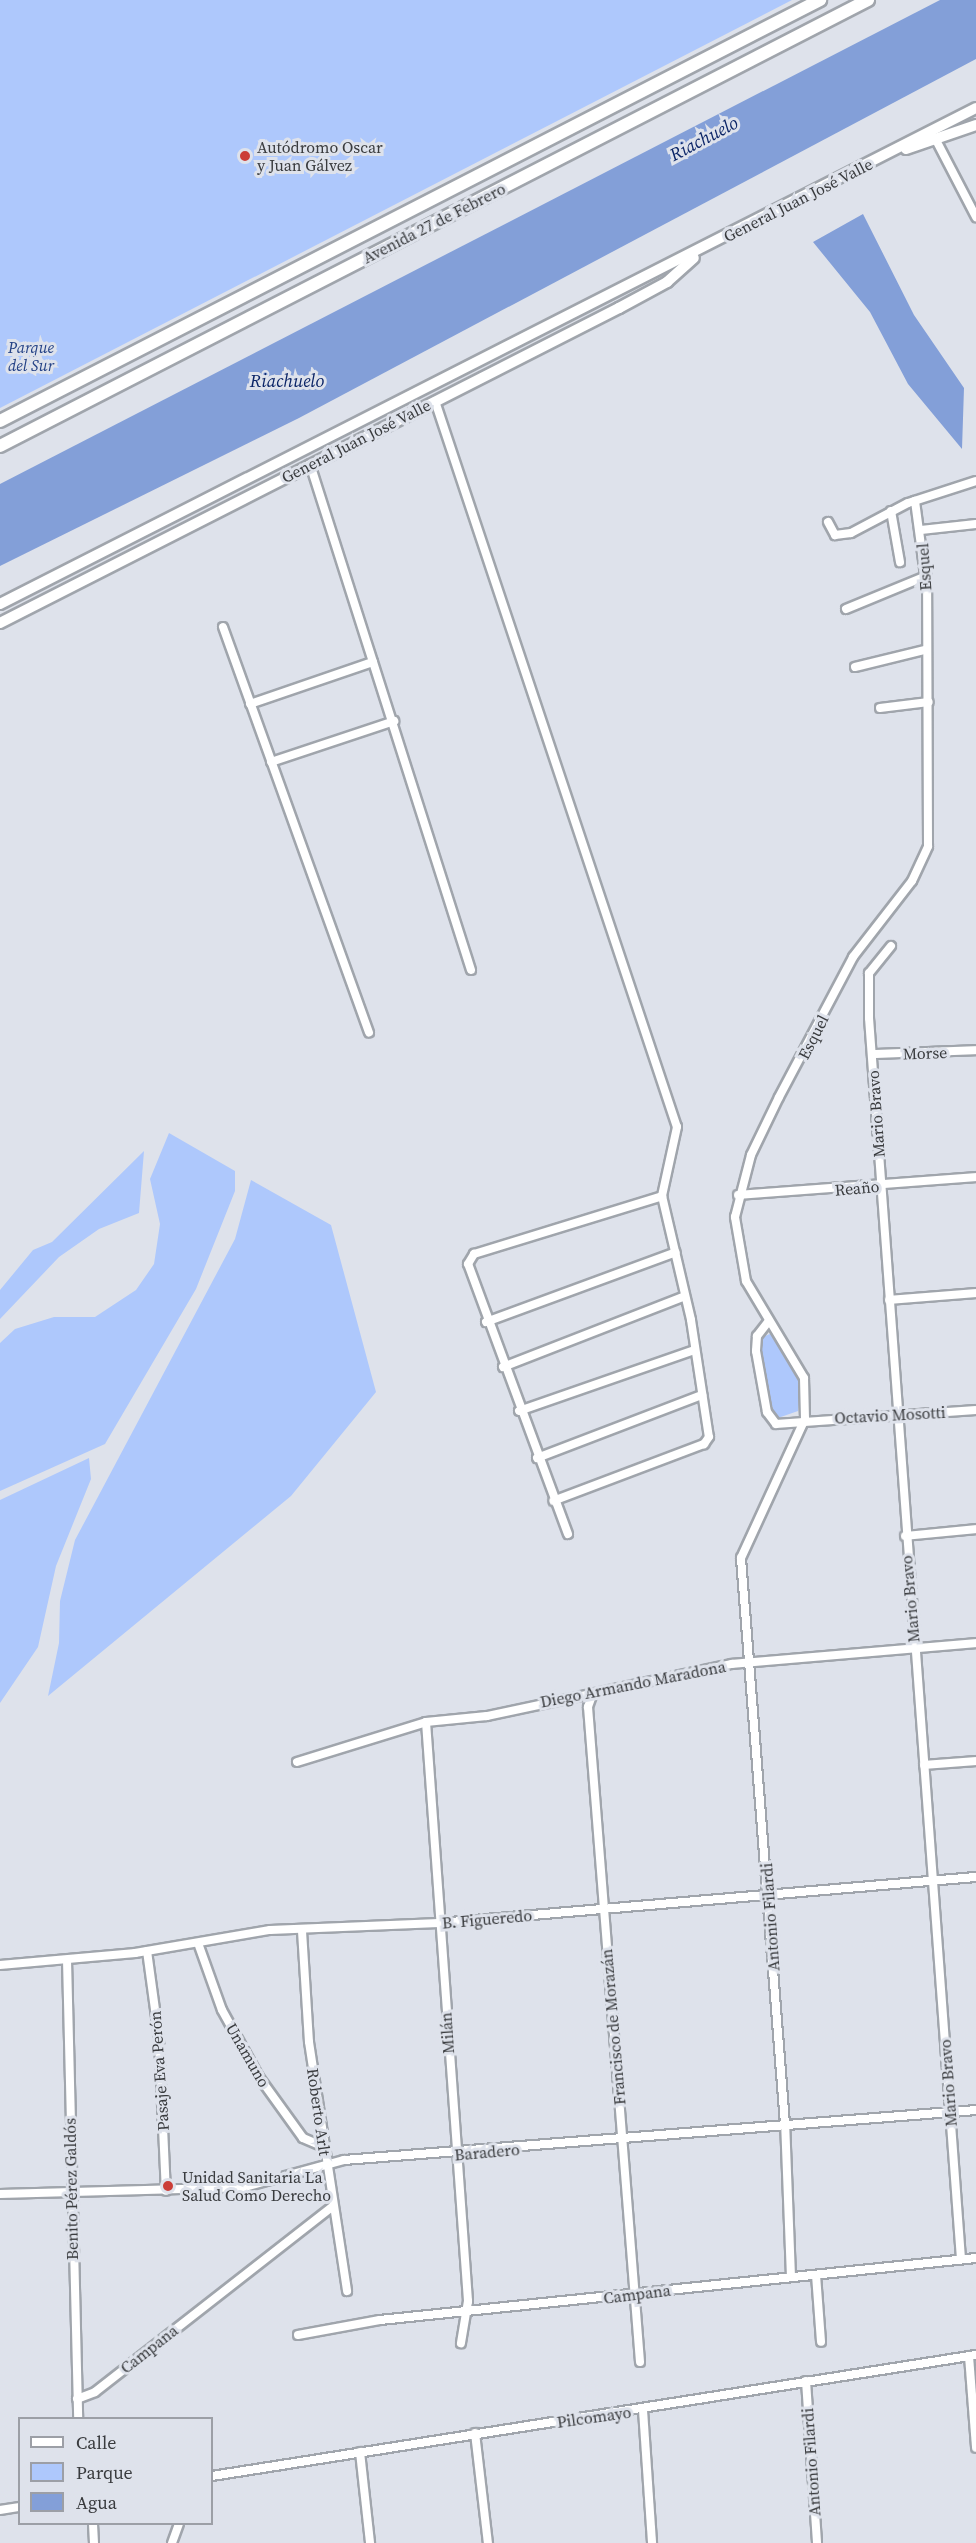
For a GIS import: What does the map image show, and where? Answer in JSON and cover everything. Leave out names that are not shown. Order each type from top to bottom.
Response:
[{"type":"main road","name":"Avenida 27 de Febrero","points":[[0,421],[820,0]]},
{"type":"main road","name":"Avenida 27 de Febrero","points":[[0,446],[868,0]]},
{"type":"main road","name":"General Juan José Valle","points":[[0,604],[705,248],[976,108]]},
{"type":"main road","name":"General Juan José Valle","points":[[891,152],[937,142],[976,125]]},
{"type":"main road","name":"General Juan José Valle","points":[[0,623],[668,282],[705,248]]},
{"type":"street","points":[[937,142],[976,218]]},
{"type":"street","points":[[435,401],[675,1119],[677,1138],[662,1196],[685,1296],[709,1437],[704,1444],[553,1500]]},
{"type":"street","points":[[310,464],[471,970]]},
{"type":"street","points":[[828,522],[832,534],[843,534],[915,501],[976,481]]},
{"type":"street","name":"Esquel","points":[[741,1558],[805,1419],[804,1372],[768,1322],[740,1262],[735,1217],[738,1195],[750,1155],[853,957],[923,860],[929,838],[926,576],[915,501]]},
{"type":"street","points":[[891,511],[900,562]]},
{"type":"street","points":[[921,530],[976,524]]},
{"type":"street","points":[[846,609],[926,576]]},
{"type":"street","points":[[223,627],[369,1032]]},
{"type":"street","points":[[855,667],[926,650]]},
{"type":"street","points":[[250,704],[373,662]]},
{"type":"street","points":[[880,708],[928,702]]},
{"type":"street","points":[[271,762],[393,721]]},
{"type":"street","name":"Mario Bravo","points":[[891,946],[869,973],[873,1054],[896,1415],[961,2259]]},
{"type":"street","name":"Morse","points":[[873,1054],[976,1050]]},
{"type":"street","name":"Reaño","points":[[738,1195],[976,1177]]},
{"type":"street","points":[[568,1534],[519,1411],[469,1273],[474,1254],[662,1196]]},
{"type":"street","points":[[486,1322],[676,1252]]},
{"type":"street","points":[[889,1300],[976,1293]]},
{"type":"street","points":[[503,1367],[685,1296]]},
{"type":"street","name":"Octavio Mosotti","points":[[768,1322],[756,1342],[768,1416],[776,1424],[805,1419],[976,1410]]},
{"type":"street","points":[[519,1411],[694,1350]]},
{"type":"street","points":[[537,1458],[702,1395]]},
{"type":"street","points":[[905,1536],[976,1529]]},
{"type":"street","name":"Antonio Filardi","points":[[741,1558],[785,2124],[791,2277]]},
{"type":"street","name":"Diego Armando Maradona","points":[[297,1762],[426,1722],[487,1716],[750,1662],[976,1644]]},
{"type":"street","name":"Francisco de Morazán","points":[[593,1693],[588,1707],[640,2362]]},
{"type":"street","name":"Milán","points":[[426,1722],[467,2311],[460,2343]]},
{"type":"street","points":[[924,1765],[976,1761]]},
{"type":"street","name":"B. Figueredo","points":[[0,1965],[147,1951],[253,1931],[302,1931],[439,1923],[976,1877]]},
{"type":"street","name":"Roberto Arlt","points":[[302,1931],[309,2042],[326,2166],[347,2291]]},
{"type":"street","name":"Unamuno","points":[[198,1942],[222,2010],[260,2077],[303,2138],[324,2147]]},
{"type":"street","name":"Pasaje Eva Perón","points":[[147,1951],[159,2039],[166,2191]]},
{"type":"street","name":"Benito Pérez Galdós","points":[[67,1960],[78,2417]]},
{"type":"street","name":"Baradero","points":[[0,2194],[245,2187],[344,2160],[456,2156],[785,2124],[976,2110]]},
{"type":"street","name":"Campana","points":[[77,2399],[95,2392],[333,2206]]},
{"type":"street","name":"Campana","points":[[298,2335],[467,2311],[976,2258]]},
{"type":"street","points":[[816,2275],[821,2342]]},
{"type":"street","points":[[972,2356],[976,2448]]},
{"type":"street","name":"Pilcomayo","points":[[213,2476],[475,2433],[643,2410],[806,2381],[972,2356]]},
{"type":"street","name":"Antonio Filardi","points":[[806,2381],[817,2543]]},
{"type":"street","points":[[643,2410],[652,2543]]},
{"type":"street","points":[[475,2433],[482,2451],[488,2543]]},
{"type":"street","points":[[360,2452],[370,2543]]},
{"type":"street","points":[[0,2510],[18,2507]]},
{"type":"street","points":[[93,2525],[94,2543]]},
{"type":"street","points":[[172,2543],[178,2525]]},
{"type":"green space","name":"Autódromo Oscar y Juan Gálvez","points":[[0,0],[792,0],[0,408]]},
{"type":"green space","points":[[169,1133],[235,1171],[235,1191],[196,1289],[105,1444],[0,1491],[0,1343],[15,1329],[54,1317],[95,1317],[136,1290],[154,1264],[160,1224],[150,1179]]},
{"type":"green space","points":[[144,1151],[139,1213],[99,1229],[59,1257],[0,1319],[0,1290],[33,1250],[52,1242]]},
{"type":"green space","points":[[251,1180],[331,1225],[376,1392],[291,1496],[48,1696],[59,1643],[60,1601],[75,1540],[235,1239]]},
{"type":"green space","points":[[772,1333],[794,1361],[801,1386],[798,1411],[775,1419],[759,1348],[761,1338]]},
{"type":"green space","points":[[89,1458],[91,1479],[56,1566],[38,1647],[0,1703],[0,1500]]},
{"type":"water","name":"Riachuelo","points":[[940,0],[976,0],[976,59],[299,418],[0,566],[0,484]]},
{"type":"water","points":[[863,214],[914,315],[964,388],[962,449],[908,384],[870,312],[813,242]]},
{"type":"place","name":"Autódromo Oscar y Juan Gálvez","points":[[245,156]]},
{"type":"place","name":"Unidad Sanitaria La Salud Como Derecho","points":[[168,2186]]},
{"type":"park label","name":"Parque del Sur","points":[[31,356]]}]
